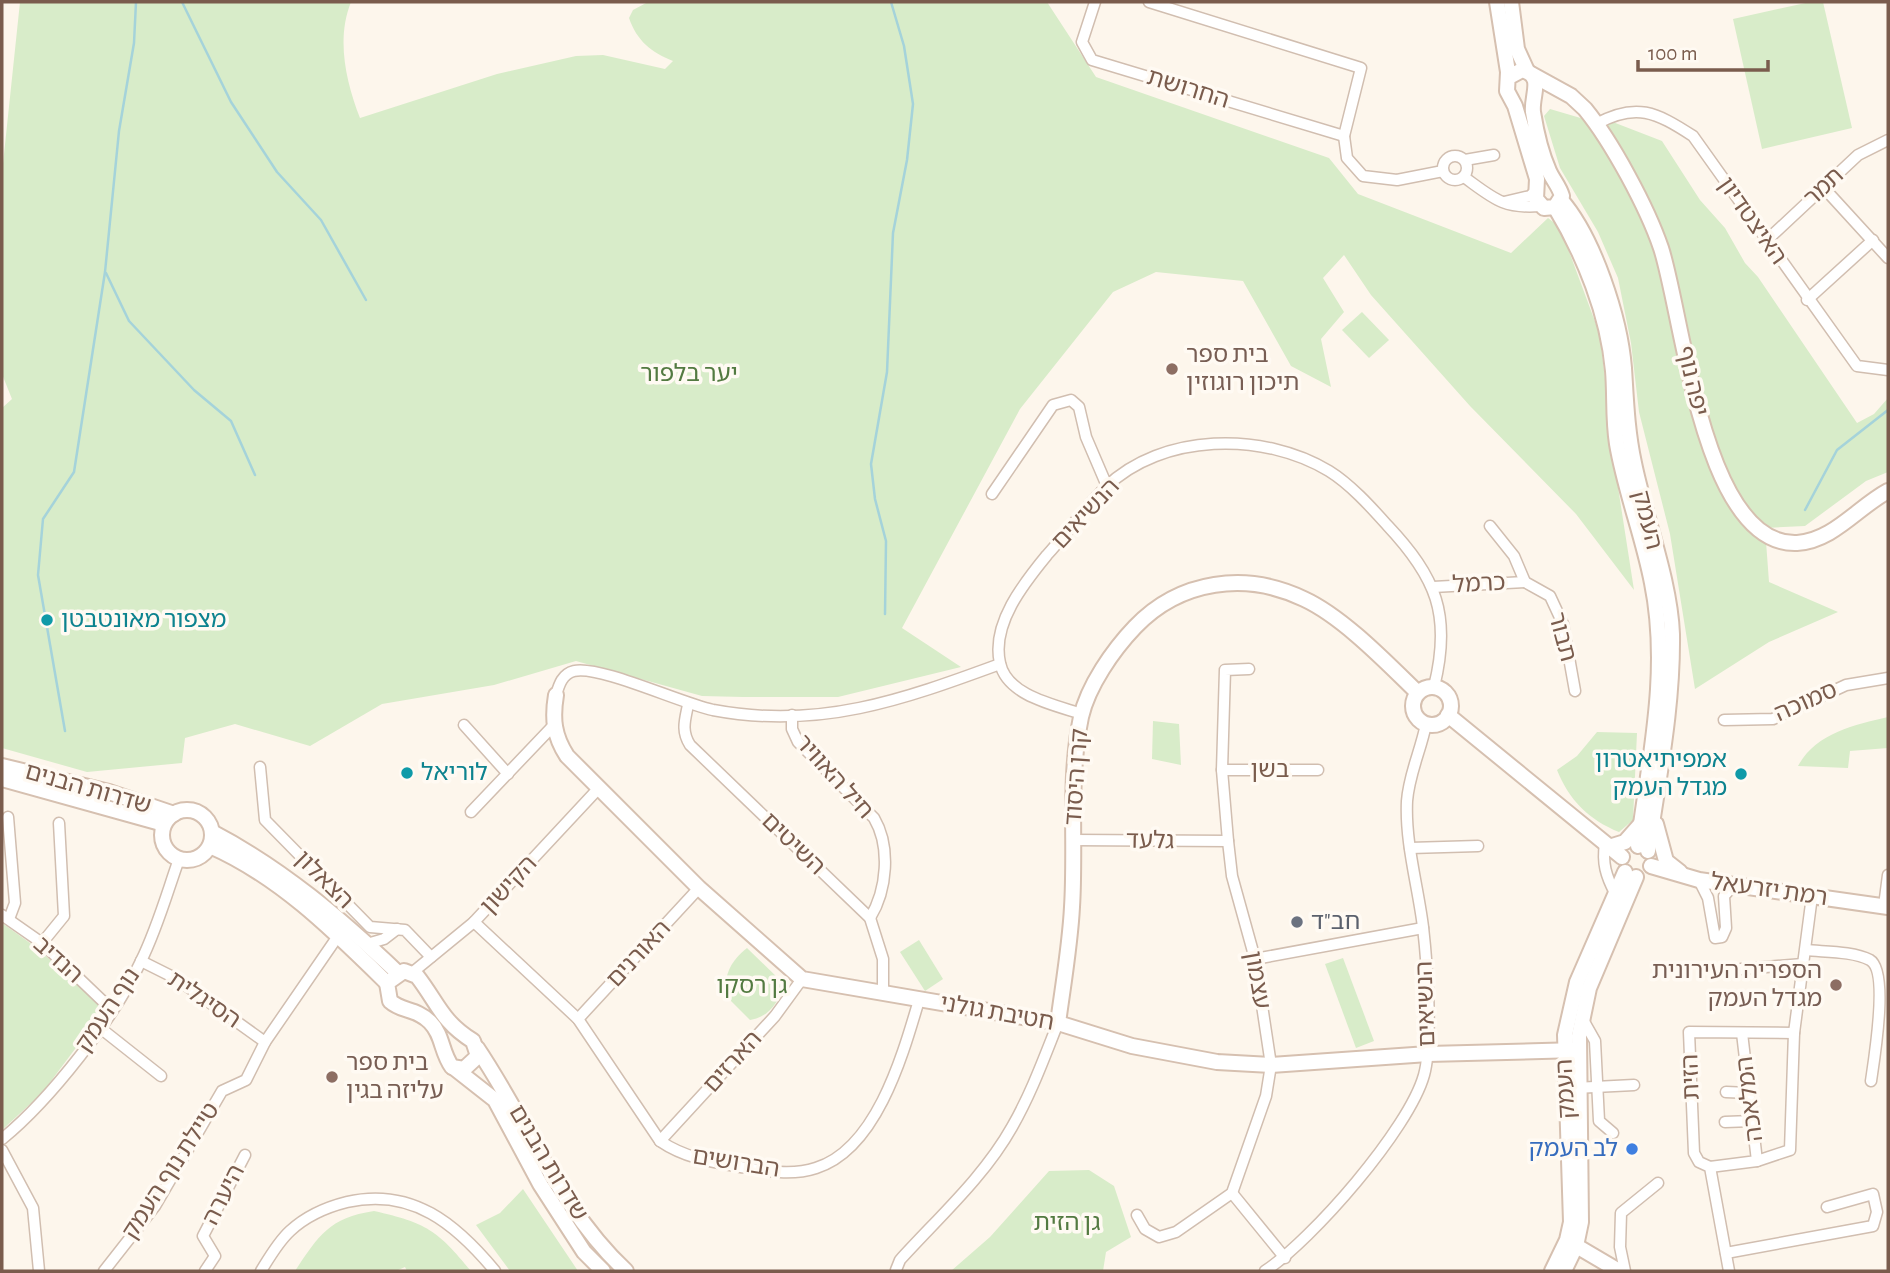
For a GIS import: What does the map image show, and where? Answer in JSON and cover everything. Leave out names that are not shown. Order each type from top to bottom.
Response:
[{"type":"main road","name":"העמק","points":[[1497,2],[1509,77],[1507,91],[1515,106],[1537,190],[1536,199],[1552,204],[1579,226],[1608,295],[1624,366],[1625,411],[1633,462],[1667,597],[1672,632],[1671,680],[1662,772],[1643,849]]},
{"type":"main road","name":"העמק","points":[[1511,2],[1517,49],[1536,82],[1533,109],[1552,204],[1574,239],[1605,326],[1613,371],[1612,415],[1619,456],[1653,584],[1657,620],[1657,715],[1649,788],[1641,824],[1643,849]]},
{"type":"main road","points":[[1509,77],[1517,71],[1529,73]]},
{"type":"main road","name":"יפה נוף","points":[[1529,73],[1571,96],[1596,124],[1657,237],[1700,415],[1734,502],[1746,521],[1775,540],[1811,541],[1836,528],[1888,491]]},
{"type":"main road","points":[[1534,94],[1551,90],[1571,96]]},
{"type":"main road","name":"קרן היסוד","points":[[1058,1023],[1072,908],[1075,755],[1082,714],[1120,642],[1141,621],[1167,599],[1218,583],[1251,582],[1306,599],[1338,622],[1418,693]]},
{"type":"main road","points":[[1434,687],[1448,695],[1451,705],[1448,715],[1441,722],[1426,724],[1414,710],[1418,693],[1434,687]]},
{"type":"main road","points":[[556,695],[553,726],[567,756],[597,790],[699,888],[802,979]]},
{"type":"main road","points":[[1448,715],[1622,857],[1631,875],[1646,874],[1651,866],[1643,849],[1628,849],[1622,857]]},
{"type":"main road","name":"שדרות הבנים","points":[[2,766],[109,792],[169,819]]},
{"type":"main road","name":"שדרות הבנים","points":[[2,779],[169,819]]},
{"type":"main road","points":[[1654,810],[1658,841],[1667,861],[1684,876]]},
{"type":"main road","points":[[182,811],[198,813],[210,824],[211,839],[193,860],[179,859],[171,855],[162,841],[169,819],[182,811]]},
{"type":"main road","points":[[1607,846],[1625,842],[1641,824]]},
{"type":"main road","points":[[211,839],[285,890],[338,936],[387,983],[387,996],[395,1005],[416,1010],[430,1022],[442,1038],[445,1057],[452,1066],[464,1069],[472,1064],[478,1056],[477,1048]]},
{"type":"main road","points":[[211,839],[243,848],[337,915],[367,944],[406,973],[387,983]]},
{"type":"main road","name":"רמת יזרעאל","points":[[1651,866],[1699,880],[1886,907]]},
{"type":"main road","name":"העמק","points":[[1564,1271],[1572,1243],[1571,1051],[1577,982],[1615,893],[1631,875]]},
{"type":"main road","name":"העמק","points":[[1571,1051],[1588,988],[1631,875]]},
{"type":"main road","name":"שדרות הבנים","points":[[406,973],[458,1034],[473,1041],[518,1112],[564,1198],[598,1243],[626,1271]]},
{"type":"main road","name":"חטיבת גולני","points":[[802,979],[1058,1023],[1171,1054],[1217,1062],[1271,1065],[1429,1054],[1571,1051]]},
{"type":"main road","name":"שדרות הבנים","points":[[452,1066],[495,1100],[540,1184],[584,1252],[603,1271]]},
{"type":"main road","name":"העמק","points":[[1552,1271],[1572,1243]]},
{"type":"main road","points":[[1572,1243],[1619,1271]]},
{"type":"street","name":"החרושת","points":[[1095,2],[1082,42],[1093,60],[1344,136]]},
{"type":"street","points":[[1150,2],[1361,68],[1344,136],[1347,158],[1363,176],[1397,180],[1443,171]]},
{"type":"street","name":"האיצטדיון","points":[[1596,124],[1618,112],[1640,111],[1657,115],[1693,136],[1807,300],[1857,366],[1888,370]]},
{"type":"street","name":"תמר","points":[[1766,241],[1858,155],[1888,140]]},
{"type":"street","points":[[1465,160],[1494,155]]},
{"type":"street","points":[[1464,177],[1468,167],[1465,160],[1458,156],[1450,157],[1444,163],[1443,171],[1450,180],[1464,177],[1500,203],[1511,207],[1552,204]]},
{"type":"street","points":[[1824,188],[1888,258]]},
{"type":"street","points":[[1500,203],[1530,196],[1537,190]]},
{"type":"street","points":[[1807,300],[1873,240]]},
{"type":"street","points":[[992,494],[1053,405],[1071,400],[1079,407],[1086,437],[1107,486]]},
{"type":"street","name":"הנשיאים","points":[[1000,664],[1003,624],[1014,601],[1030,576],[1107,486],[1140,463],[1167,450],[1208,444],[1241,444],[1287,454],[1328,471],[1367,504],[1416,556],[1433,587],[1440,619],[1442,645],[1434,687]]},
{"type":"street","name":"תבור","points":[[1490,526],[1514,556],[1525,582],[1550,596],[1563,624],[1575,691]]},
{"type":"street","name":"כרמל","points":[[1433,587],[1525,582]]},
{"type":"street","points":[[556,695],[565,676],[574,671],[585,671],[596,672],[688,705],[731,713],[832,714],[881,705],[1000,664],[1008,677],[1034,698],[1082,714]]},
{"type":"street","name":"עצמון","points":[[1232,1193],[1266,1096],[1271,1065],[1255,959],[1232,876],[1222,771],[1225,670],[1249,669]]},
{"type":"street","name":"סמוכה","points":[[1724,720],[1773,719],[1846,685],[1888,678]]},
{"type":"street","name":"השיטים","points":[[688,705],[684,725],[685,736],[690,745],[870,918],[883,959],[883,993]]},
{"type":"street","name":"חיל האוויר","points":[[792,715],[792,729],[798,742],[874,818],[880,828],[883,843],[882,890],[870,918]]},
{"type":"street","name":"הנשיאים","points":[[1265,1271],[1285,1258],[1325,1219],[1391,1137],[1424,1078],[1429,1054],[1423,928],[1410,848],[1407,802],[1411,774],[1426,724]]},
{"type":"street","points":[[464,725],[508,774]]},
{"type":"street","points":[[471,811],[553,726]]},
{"type":"street","name":"הצאלון","points":[[260,767],[265,820],[370,927],[405,930],[431,957]]},
{"type":"street","name":"בשן","points":[[1222,771],[1318,770]]},
{"type":"street","name":"הקישון","points":[[406,973],[431,957],[474,922],[597,790]]},
{"type":"street","points":[[5,917],[15,903],[8,817]]},
{"type":"street","points":[[42,943],[64,916],[59,822]]},
{"type":"street","name":"גלעד","points":[[1073,840],[1228,841]]},
{"type":"street","points":[[1410,848],[1478,846]]},
{"type":"street","points":[[1607,846],[1603,857],[1606,877],[1615,893]]},
{"type":"street","name":"נוף העמק","points":[[2,1139],[48,1096],[111,1010],[141,961],[179,859]]},
{"type":"street","points":[[1886,907],[1888,875]]},
{"type":"street","points":[[1699,880],[1708,898],[1715,938],[1722,937],[1726,928],[1724,896],[1734,885]]},
{"type":"street","name":"האורנים","points":[[579,1019],[699,888]]},
{"type":"street","points":[[1757,1161],[1790,1150],[1794,1033],[1812,896]]},
{"type":"street","name":"הנדיב","points":[[5,917],[42,943],[111,1010]]},
{"type":"street","name":"הברושים","points":[[474,922],[579,1019],[660,1142],[677,1153],[752,1169],[785,1172],[819,1168],[858,1137],[887,1094],[919,1000]]},
{"type":"street","points":[[1255,959],[1423,928]]},
{"type":"street","points":[[367,944],[384,939],[397,929]]},
{"type":"street","points":[[265,1042],[338,936]]},
{"type":"street","points":[[1806,950],[1863,958],[1872,961],[1879,970],[1878,1029],[1871,1082]]},
{"type":"street","name":"הסיגלית","points":[[141,961],[177,979],[265,1042]]},
{"type":"street","points":[[1741,969],[1803,964]]},
{"type":"street","name":"הארזים","points":[[660,1142],[775,1016],[802,979]]},
{"type":"street","points":[[1582,1018],[1595,1041],[1599,1121],[1613,1133]]},
{"type":"street","points":[[896,1271],[900,1260],[976,1176],[1011,1129],[1033,1085],[1058,1023]]},
{"type":"street","points":[[99,1027],[161,1076]]},
{"type":"street","name":"הזית","points":[[1730,1271],[1710,1167],[1699,1162],[1693,1153],[1689,1032],[1794,1033]]},
{"type":"street","name":"המלאכה","points":[[1710,1167],[1757,1161],[1742,1032]]},
{"type":"street","name":"טיילת נוף העמק","points":[[104,1271],[155,1206],[222,1091],[246,1080],[265,1042]]},
{"type":"street","points":[[1573,1088],[1634,1085]]},
{"type":"street","points":[[1726,1092],[1749,1093]]},
{"type":"street","points":[[1725,1122],[1752,1121]]},
{"type":"street","points":[[2,1150],[33,1208],[39,1271]]},
{"type":"street","name":"היערה","points":[[205,1271],[215,1256],[203,1236],[245,1155]]},
{"type":"street","points":[[1625,1271],[1619,1235],[1621,1213],[1658,1183]]},
{"type":"street","points":[[1137,1215],[1145,1229],[1159,1237],[1176,1232],[1232,1193],[1285,1258]]},
{"type":"street","points":[[1726,1253],[1873,1226],[1877,1212],[1873,1194],[1827,1207]]},
{"type":"street","points":[[261,1271],[289,1232],[316,1214],[338,1205],[378,1197],[412,1204],[443,1219],[476,1249],[495,1271]]},
{"type":"green space","name":"יער בלפור","points":[[20,2],[351,2],[344,31],[345,60],[360,118],[497,74],[576,56],[603,55],[665,69],[673,61],[646,45],[629,18],[633,10],[648,2],[1047,2],[1096,77],[1329,158],[1358,194],[1511,253],[1548,218],[1560,227],[1600,335],[1615,468],[1634,590],[1576,514],[1470,406],[1371,295],[1344,255],[1323,278],[1344,312],[1321,339],[1331,387],[1291,366],[1243,281],[1156,272],[1113,292],[1020,409],[902,628],[961,667],[838,697],[743,697],[702,696],[576,661],[494,685],[382,704],[310,746],[235,724],[185,738],[182,763],[87,772],[2,748],[2,408],[12,399],[2,374],[2,173]]},
{"type":"green space","points":[[1810,2],[1823,2],[1852,128],[1762,149],[1733,19]]},
{"type":"green space","points":[[1550,109],[1584,119],[1605,119],[1662,141],[1700,200],[1725,228],[1745,263],[1758,277],[1857,423],[1874,414],[1888,398],[1888,472],[1866,481],[1805,526],[1765,528],[1769,582],[1838,612],[1769,642],[1695,689],[1670,534],[1639,412],[1631,343],[1618,278],[1598,232],[1560,168],[1544,116]]},
{"type":"green space","points":[[1362,312],[1389,340],[1369,358],[1342,330]]},
{"type":"green space","points":[[1888,717],[1888,748],[1850,751],[1848,768],[1798,766],[1825,738],[1849,727]]},
{"type":"green space","points":[[1153,721],[1179,724],[1181,765],[1152,759]]},
{"type":"green space","points":[[1597,732],[1637,733],[1633,820],[1619,832],[1581,808],[1557,770],[1577,756]]},
{"type":"green space","points":[[2,923],[37,948],[105,1009],[42,1093],[2,1130]]},
{"type":"green space","points":[[919,940],[943,979],[925,991],[900,952]]},
{"type":"green space","name":"גן רסקו","points":[[747,948],[784,984],[772,1008],[763,1016],[750,1020],[724,994],[730,968]]},
{"type":"green space","points":[[1343,958],[1374,1041],[1356,1048],[1325,964]]},
{"type":"green space","name":"גן הזית","points":[[1089,1170],[1114,1186],[1131,1237],[1106,1252],[1103,1271],[951,1271],[990,1237],[1049,1171]]},
{"type":"green space","points":[[523,1189],[578,1271],[510,1271],[476,1225],[500,1213]]},
{"type":"green space","points":[[374,1211],[419,1224],[430,1230],[449,1246],[471,1271],[407,1271],[405,1267],[396,1271],[295,1271],[311,1247],[327,1230],[346,1218]]},
{"type":"waterway","points":[[65,731],[38,575],[43,519],[74,472],[105,272],[119,131],[134,43],[136,2]]},
{"type":"waterway","points":[[182,2],[231,102],[277,172],[321,220],[366,300]]},
{"type":"waterway","points":[[885,614],[886,541],[875,499],[871,464],[887,372],[893,233],[907,160],[913,104],[904,46],[891,2]]},
{"type":"waterway","points":[[106,273],[129,321],[194,390],[231,421],[255,475]]},
{"type":"waterway","points":[[1805,510],[1837,450],[1888,410]]},
{"type":"place","name":"בית ספר תיכון רוגוזין","points":[[1172,369]]},
{"type":"place","name":"מצפור מאונטבטן","points":[[47,620]]},
{"type":"place","name":"לוריאל","points":[[407,773]]},
{"type":"place","name":"אמפיתיאטרון מגדל העמק","points":[[1741,774]]},
{"type":"place","name":"חב\"ד","points":[[1297,922]]},
{"type":"place","name":"הספריה העירונית מגדל העמק","points":[[1836,985]]},
{"type":"place","name":"בית ספר עליזה בגין","points":[[332,1077]]},
{"type":"place","name":"לב העמק","points":[[1632,1149]]}]
